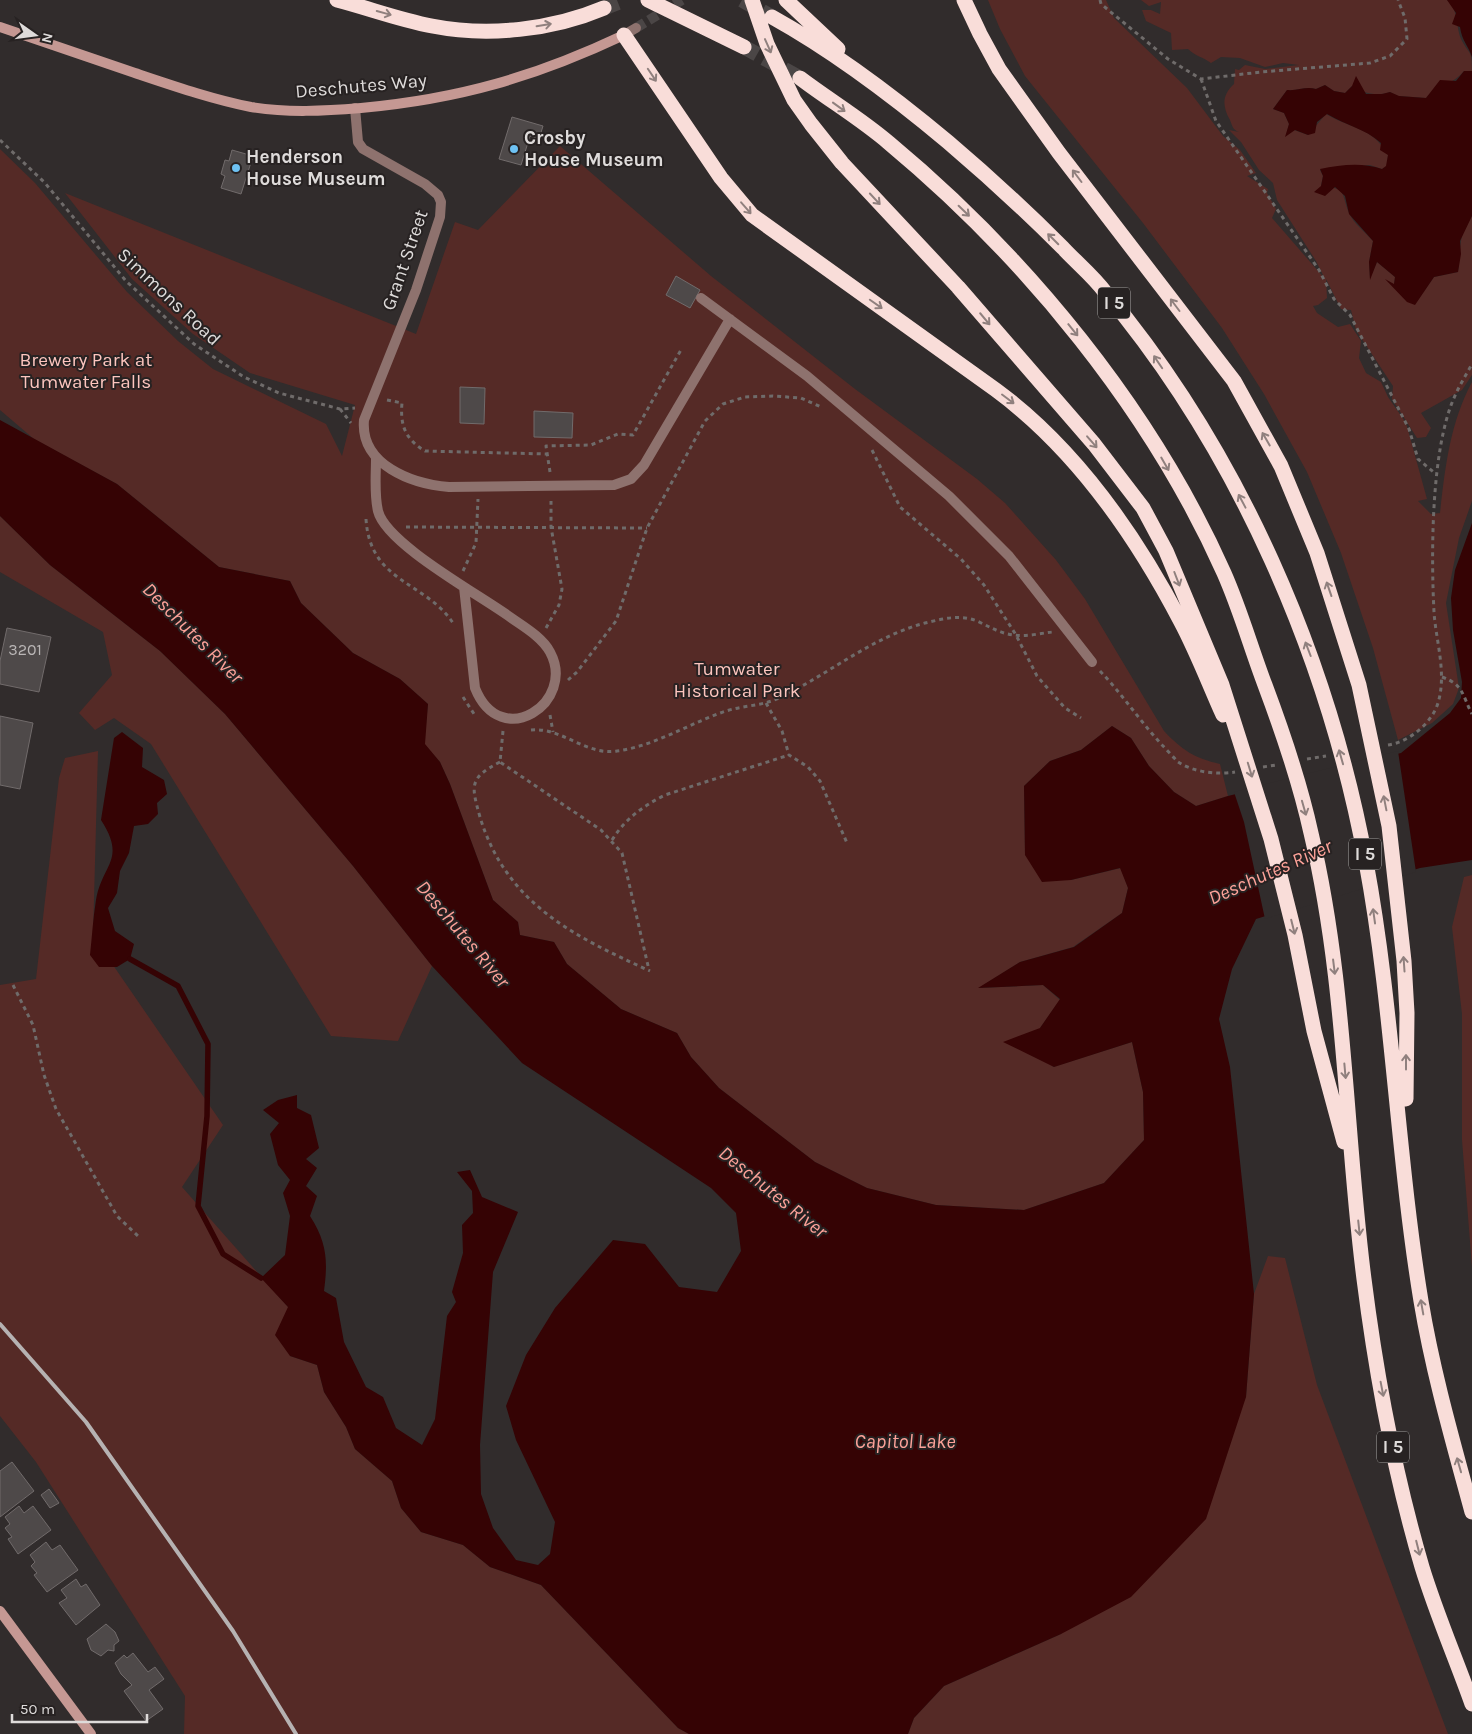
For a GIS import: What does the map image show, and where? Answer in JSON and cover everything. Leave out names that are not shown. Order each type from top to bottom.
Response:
[{"type":"highway","points":[[336,0],[432,26],[471,30],[517,29],[570,20],[604,8]]},
{"type":"highway","points":[[648,0],[744,47]]},
{"type":"highway","points":[[752,0],[767,44],[794,100],[811,124],[842,163],[958,287],[1094,444],[1143,508],[1166,551],[1204,639],[1236,724],[1271,839],[1295,935],[1314,1031],[1354,1180]]},
{"type":"highway","points":[[786,0],[885,92]]},
{"type":"highway","points":[[964,0],[999,69],[1059,153],[1234,381],[1281,466],[1317,554],[1359,685],[1389,826],[1396,881],[1406,1013],[1405,1180]]},
{"type":"highway","name":"I 5","points":[[772,17],[832,52],[885,92],[1003,189],[1103,288],[1146,344],[1186,403],[1256,527],[1286,591],[1312,657],[1351,793],[1366,862],[1389,1016],[1405,1180],[1421,1300],[1434,1372],[1472,1512]]},
{"type":"highway","points":[[630,32],[721,178],[752,215],[1002,394],[1022,409],[1059,444],[1122,523],[1138,547],[1182,624],[1224,716],[1236,724]]},
{"type":"highway","name":"I 5","points":[[800,78],[886,140],[964,211],[1033,282],[1091,352],[1156,448],[1194,514],[1224,573],[1276,711],[1311,833],[1324,903],[1341,1023],[1364,1279],[1391,1436],[1423,1568],[1472,1704]]},
{"type":"main road","name":"Deschutes Way","points":[[0,27],[196,94],[253,107],[296,110],[401,104],[477,90],[543,70],[630,32]]},
{"type":"main road","points":[[0,1611],[91,1734]]},
{"type":"lane","name":"Grant Street","points":[[355,108],[358,142],[363,149],[434,190],[441,202],[440,218],[416,290],[364,420],[363,435],[376,458]]},
{"type":"lane","points":[[701,298],[807,376],[949,496],[1009,556],[1092,662]]},
{"type":"lane","points":[[376,458],[404,476],[436,486],[614,486],[631,479],[644,465],[730,319]]},
{"type":"lane","points":[[376,458],[378,512],[386,529],[464,587],[534,634],[550,652],[554,670],[554,689],[546,703],[532,714],[515,718],[502,718],[489,711],[480,701],[475,688],[464,587]]},
{"type":"path","points":[[1100,0],[1101,4],[1168,59],[1200,79],[1216,121],[1319,270],[1334,299],[1350,315],[1409,429],[1418,459],[1437,475]]},
{"type":"path","points":[[1200,79],[1370,63],[1390,56],[1407,39],[1405,18],[1398,0]]},
{"type":"path","name":"Simmons Road","points":[[0,140],[46,183],[126,280],[194,344],[252,382],[279,393],[340,409],[360,408]]},
{"type":"path","points":[[550,472],[546,446],[591,445],[618,434],[632,435],[682,348]]},
{"type":"path","points":[[1400,743],[1419,731],[1438,704],[1442,678],[1434,614],[1433,550],[1437,475],[1442,437],[1453,399],[1472,364]]},
{"type":"path","points":[[565,675],[566,682],[577,672],[616,622],[647,528],[705,421],[723,404],[745,397],[801,398],[828,410]]},
{"type":"path","points":[[386,400],[402,404],[400,422],[416,446],[424,451],[546,454]]},
{"type":"path","points":[[340,409],[352,426]]},
{"type":"path","points":[[868,442],[900,507],[961,559],[984,585],[1016,635],[1037,676],[1066,708],[1081,718]]},
{"type":"path","points":[[460,576],[476,544],[478,495]]},
{"type":"path","points":[[543,632],[559,605],[562,589],[551,526],[551,501]]},
{"type":"path","points":[[366,514],[375,553],[385,567],[395,577],[446,612],[454,624]]},
{"type":"path","points":[[399,530],[407,526],[647,528]]},
{"type":"path","points":[[526,730],[553,732],[594,750],[615,752],[630,749],[728,710],[766,703],[897,633],[922,624],[952,617],[975,620],[991,629],[1016,635],[1068,631]]},
{"type":"path","points":[[1092,662],[1120,692],[1146,728],[1179,762],[1202,771]]},
{"type":"path","points":[[1442,678],[1457,685],[1463,691],[1472,714]]},
{"type":"path","points":[[460,688],[466,704],[478,719]]},
{"type":"path","points":[[766,703],[782,731],[789,755],[808,768],[820,781],[847,843]]},
{"type":"path","points":[[552,713],[549,716],[553,732]]},
{"type":"path","points":[[495,729],[505,731],[500,762]]},
{"type":"path","points":[[612,840],[622,825],[646,804],[665,795],[789,755]]},
{"type":"path","points":[[500,762],[601,830],[622,853],[650,971],[577,934],[542,911],[518,889],[487,837],[473,793],[476,781],[482,771],[500,762]]},
{"type":"path","points":[[12,985],[32,1026],[44,1075],[56,1109],[117,1216],[139,1237]]},
{"type":"green space","points":[[988,0],[1106,0],[1114,18],[1187,88],[1223,136],[1240,150],[1256,173],[1247,176],[1268,189],[1267,193],[1276,209],[1272,218],[1325,279],[1316,261],[1277,200],[1273,183],[1259,170],[1241,142],[1229,130],[1239,132],[1233,128],[1227,115],[1224,101],[1227,92],[1234,84],[1235,69],[1239,70],[1245,65],[1265,69],[1299,65],[1283,63],[1265,67],[1240,58],[1221,57],[1211,63],[1188,49],[1172,50],[1171,33],[1146,21],[1142,10],[1151,10],[1160,14],[1161,2],[1149,6],[1141,0],[1447,0],[1451,5],[1456,15],[1460,36],[1471,56],[1472,71],[1464,71],[1426,98],[1398,96],[1390,92],[1370,94],[1352,86],[1345,93],[1334,91],[1325,85],[1316,89],[1287,90],[1273,109],[1284,113],[1289,124],[1286,136],[1294,130],[1308,135],[1326,114],[1368,134],[1382,146],[1388,155],[1387,166],[1382,169],[1370,165],[1320,170],[1323,176],[1321,186],[1340,190],[1351,217],[1373,241],[1369,262],[1370,278],[1377,262],[1395,277],[1394,285],[1388,281],[1415,304],[1434,277],[1458,272],[1462,235],[1472,216],[1472,375],[1462,390],[1421,413],[1431,428],[1426,437],[1417,438],[1392,399],[1393,386],[1356,330],[1351,310],[1341,309],[1326,279],[1327,298],[1318,305],[1313,306],[1317,313],[1338,327],[1350,324],[1361,341],[1359,358],[1366,373],[1381,382],[1388,397],[1406,423],[1427,499],[1418,501],[1431,514],[1440,513],[1450,446],[1458,413],[1472,382],[1472,501],[1459,538],[1446,603],[1459,688],[1453,704],[1432,723],[1398,740],[1373,648],[1341,553],[1307,472],[1264,394],[1222,328],[1143,223],[1025,76],[1000,29]]},
{"type":"green space","name":"Tumwater Historical Park","points":[[560,146],[711,276],[855,389],[977,479],[1005,503],[1056,560],[1085,599],[1164,731],[1189,752],[1220,764],[1228,796],[1196,806],[1174,792],[1149,766],[1131,738],[1112,726],[1081,750],[1050,761],[1024,786],[1025,855],[1071,880],[1121,868],[1128,888],[1122,913],[1073,947],[1020,962],[979,988],[1043,985],[1060,1000],[1040,1028],[1053,1067],[1132,1042],[1143,1092],[1144,1140],[1104,1183],[1024,1210],[936,1205],[867,1188],[815,1162],[719,1088],[691,1057],[677,1033],[621,1009],[567,964],[554,942],[520,935],[518,922],[493,900],[450,784],[440,762],[424,744],[428,704],[400,679],[353,653],[301,603],[290,581],[219,567],[117,484],[34,439],[0,410],[0,149],[35,183],[127,292],[178,341],[213,369],[326,424],[342,456],[355,405],[250,373],[193,334],[132,279],[65,193],[416,334],[455,222],[478,230]]},
{"type":"green space","points":[[0,516],[50,565],[160,651],[225,714],[353,866],[432,966],[398,1041],[331,1036],[151,744],[114,718],[95,730],[79,713],[112,675],[103,632],[0,572]]},
{"type":"green space","points":[[98,751],[93,936],[223,1125],[182,1187],[288,1307],[290,1356],[317,1365],[324,1392],[346,1427],[355,1449],[392,1481],[401,1508],[421,1532],[463,1545],[490,1567],[541,1585],[678,1728],[689,1734],[184,1734],[185,1696],[36,1462],[0,1416],[0,985],[36,979],[59,778],[65,758]]},
{"type":"green space","points":[[1472,875],[1472,1267],[1462,1140],[1462,1014],[1452,927],[1464,877]]},
{"type":"green space","points":[[1268,1256],[1285,1258],[1317,1385],[1448,1734],[908,1734],[914,1718],[944,1686],[1061,1634],[1246,1397],[1254,1294]]},
{"type":"water","points":[[1447,0],[1472,0],[1472,57],[1460,27],[1452,24],[1456,13]]},
{"type":"water","points":[[1464,71],[1472,71],[1472,216],[1460,241],[1461,254],[1458,272],[1434,277],[1415,305],[1407,302],[1385,279],[1394,284],[1395,277],[1377,262],[1370,280],[1369,262],[1373,241],[1349,214],[1345,196],[1335,187],[1325,196],[1314,192],[1321,186],[1323,176],[1320,169],[1343,165],[1359,165],[1382,169],[1386,166],[1388,155],[1380,150],[1381,143],[1368,134],[1327,114],[1317,122],[1315,133],[1308,135],[1295,130],[1285,137],[1289,124],[1284,113],[1273,109],[1287,90],[1316,89],[1325,85],[1334,91],[1345,93],[1352,86],[1356,76],[1366,94],[1390,92],[1399,96],[1426,98],[1440,80],[1456,81]]},
{"type":"water","name":"Capitol Lake","points":[[0,420],[117,484],[219,567],[290,581],[301,603],[353,653],[400,679],[428,704],[425,744],[440,762],[450,784],[493,900],[518,922],[520,935],[554,942],[567,964],[621,1009],[677,1033],[691,1057],[719,1088],[815,1162],[867,1188],[936,1205],[1024,1210],[1104,1183],[1144,1140],[1143,1092],[1132,1042],[1054,1067],[1003,1042],[1040,1028],[1060,999],[1043,985],[978,988],[1020,962],[1074,947],[1122,913],[1128,888],[1120,868],[1071,880],[1042,882],[1025,855],[1024,786],[1050,761],[1081,750],[1112,726],[1131,738],[1149,766],[1174,792],[1196,806],[1228,796],[1401,753],[1450,713],[1461,698],[1462,682],[1453,630],[1451,598],[1455,570],[1472,523],[1472,860],[1420,868],[1256,919],[1232,969],[1219,1019],[1230,1067],[1254,1294],[1246,1397],[1206,1519],[1131,1597],[1061,1634],[944,1686],[914,1718],[908,1734],[689,1734],[678,1728],[541,1585],[490,1567],[463,1545],[421,1532],[401,1508],[392,1481],[355,1449],[346,1427],[324,1392],[317,1365],[290,1356],[275,1335],[288,1307],[261,1278],[285,1255],[290,1216],[283,1193],[290,1180],[278,1165],[270,1134],[279,1123],[263,1110],[278,1100],[297,1095],[297,1108],[311,1115],[319,1148],[306,1159],[317,1168],[306,1186],[317,1196],[310,1216],[320,1235],[325,1252],[324,1291],[336,1298],[344,1342],[366,1387],[383,1397],[396,1428],[422,1445],[435,1419],[447,1316],[456,1302],[452,1292],[463,1253],[462,1225],[473,1213],[472,1191],[457,1172],[470,1170],[482,1197],[518,1212],[493,1272],[480,1445],[481,1494],[493,1528],[516,1560],[538,1565],[550,1554],[555,1522],[516,1440],[506,1406],[526,1355],[555,1308],[613,1240],[645,1244],[679,1287],[717,1292],[741,1251],[736,1213],[711,1188],[522,1063],[432,966],[353,866],[225,714],[160,651],[50,565],[0,516]]},
{"type":"water","points":[[122,732],[143,748],[142,767],[164,780],[167,794],[157,803],[158,814],[148,824],[134,826],[129,853],[120,871],[117,893],[108,908],[115,931],[134,944],[130,959],[117,967],[99,967],[90,955],[94,914],[99,888],[112,853],[112,844],[101,820],[114,738]]},
{"type":"pier","points":[[1398,751],[1416,872],[1265,919],[1244,822],[1234,792]]},
{"type":"building","name":"Crosby House Museum","points":[[512,117],[543,126],[539,139],[530,136],[521,165],[499,159]]},
{"type":"building","name":"Henderson House Museum","points":[[232,150],[253,156],[241,194],[221,188],[225,176],[221,174],[225,160],[229,161]]},
{"type":"building","points":[[676,276],[700,290],[690,308],[666,295]]},
{"type":"building","points":[[460,387],[485,388],[484,424],[460,423]]},
{"type":"building","points":[[534,411],[573,413],[572,438],[534,437]]},
{"type":"building","points":[[7,628],[51,637],[39,692],[0,684],[0,661]]},
{"type":"building","points":[[0,716],[33,723],[20,789],[0,785]]},
{"type":"building","points":[[12,1462],[34,1491],[0,1517],[0,1471]]},
{"type":"building","points":[[49,1489],[59,1503],[50,1508],[41,1495]]},
{"type":"building","points":[[19,1506],[24,1513],[33,1506],[51,1530],[18,1554],[8,1539],[12,1537],[5,1528],[10,1524],[5,1517]]},
{"type":"building","points":[[46,1542],[52,1550],[60,1545],[78,1570],[47,1592],[34,1575],[37,1573],[31,1566],[35,1562],[30,1555]]},
{"type":"building","points":[[76,1579],[81,1587],[86,1584],[100,1605],[76,1625],[59,1603],[67,1598],[61,1590]]},
{"type":"building","points":[[106,1624],[115,1632],[119,1641],[114,1645],[114,1651],[108,1650],[101,1656],[91,1650],[87,1639]]},
{"type":"building","points":[[133,1653],[148,1672],[155,1667],[164,1679],[149,1690],[163,1709],[146,1721],[124,1691],[132,1685],[121,1674],[115,1663],[124,1655],[127,1658]]},
{"type":"waterway","points":[[130,959],[178,986],[208,1044],[207,1116],[198,1206],[223,1254],[261,1278]]},
{"type":"tunnel","points":[[604,8],[624,0]]},
{"type":"tunnel","points":[[636,28],[682,0]]},
{"type":"tunnel","points":[[742,0],[772,17]]},
{"type":"tunnel","points":[[744,47],[800,78]]},
{"type":"railway","points":[[0,1324],[86,1422],[233,1631],[296,1734]]},
{"type":"place","name":"Crosby House Museum","points":[[514,149]]},
{"type":"place","name":"Henderson House Museum","points":[[236,168]]},
{"type":"park label","name":"Brewery Park at Tumwater Falls","points":[[86,371]]},
{"type":"water label","name":"Deschutes River","points":[[193,633]]},
{"type":"water label","name":"Deschutes River","points":[[1270,872]]},
{"type":"water label","name":"Deschutes River","points":[[463,934]]},
{"type":"water label","name":"Deschutes River","points":[[773,1192]]}]
